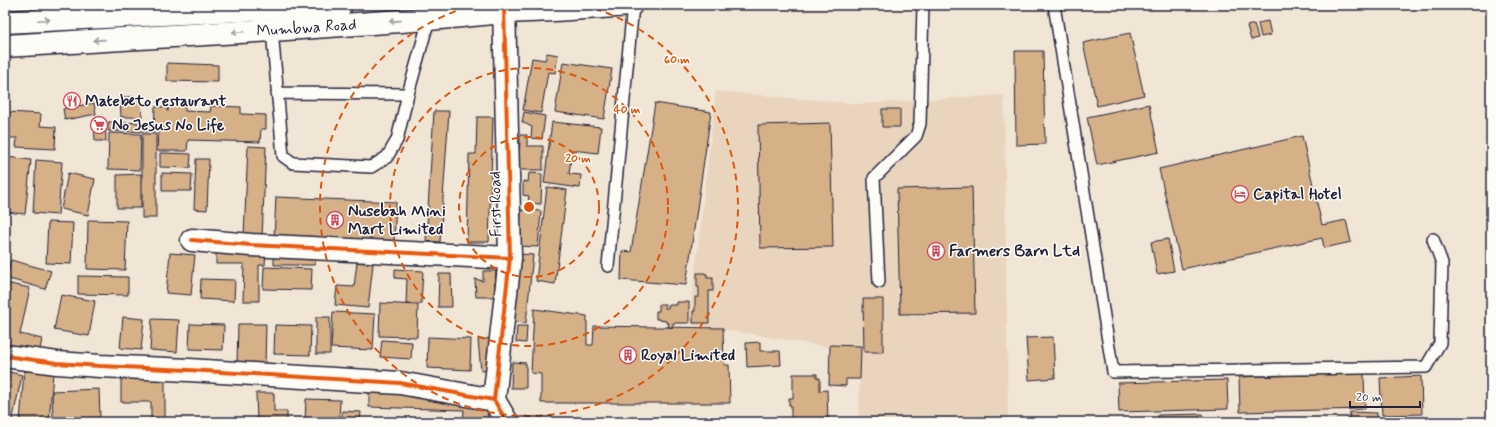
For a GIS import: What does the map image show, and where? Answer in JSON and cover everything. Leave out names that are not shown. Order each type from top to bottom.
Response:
[{"type":"street","name":"Mumbwa Road","points":[[5,22],[341,5]]},
{"type":"street","name":"Mumbwa Road","points":[[5,46],[429,19],[504,8],[632,5]]},
{"type":"street","name":"First Road","points":[[494,400],[510,258],[504,8]]},
{"type":"street","points":[[192,240],[251,245],[510,258]]},
{"type":"street","points":[[5,356],[57,363],[100,366],[197,370],[400,383],[494,400],[507,422]]},
{"type":"lane","points":[[608,266],[632,5]]},
{"type":"lane","points":[[879,282],[874,178],[916,136],[920,124],[923,5]]},
{"type":"lane","points":[[1054,5],[1113,372],[1426,367],[1440,343],[1442,263],[1434,239]]},
{"type":"lane","points":[[272,30],[282,156],[293,163],[371,167],[387,157],[397,140],[429,19]]},
{"type":"lane","points":[[277,93],[408,94]]},
{"type":"shaded area","name":"Farmers Barn Ltd","points":[[716,91],[859,104],[1004,95],[1008,422],[859,422],[860,352],[689,324]]},
{"type":"building","points":[[1268,21],[1271,35],[1261,37],[1258,23]]},
{"type":"building","points":[[1254,24],[1258,38],[1251,40],[1247,26]]},
{"type":"building","points":[[1130,33],[1144,95],[1097,106],[1083,43]]},
{"type":"building","points":[[1015,51],[1043,51],[1045,144],[1016,145]]},
{"type":"building","points":[[547,53],[558,55],[555,73],[548,72],[541,113],[523,110],[532,58],[545,60]]},
{"type":"building","points":[[563,62],[612,69],[604,119],[555,112]]},
{"type":"building","points":[[167,63],[218,65],[218,82],[167,81]]},
{"type":"building","points":[[120,97],[141,97],[142,117],[121,117]]},
{"type":"building","points":[[94,103],[96,114],[65,120],[63,109]]},
{"type":"building","points":[[655,103],[711,112],[686,285],[621,280],[622,251],[631,252]]},
{"type":"building","points":[[1149,104],[1159,152],[1097,165],[1087,117]]},
{"type":"building","points":[[168,105],[185,106],[185,111],[210,112],[211,106],[241,107],[241,114],[266,115],[266,129],[261,129],[260,142],[188,140],[187,151],[157,151],[158,131],[154,131],[155,107],[167,107],[168,111]]},
{"type":"building","points":[[882,109],[900,109],[900,127],[882,127]]},
{"type":"building","points":[[434,111],[449,111],[440,242],[426,241]]},
{"type":"building","points":[[9,112],[41,114],[40,126],[56,127],[55,149],[16,147],[17,138],[7,138]]},
{"type":"building","points":[[524,112],[545,116],[542,139],[531,138],[532,127],[522,122]]},
{"type":"building","points":[[477,117],[493,117],[489,242],[467,242],[469,154],[476,154]]},
{"type":"building","points":[[105,119],[106,141],[95,141],[94,120]]},
{"type":"building","points":[[108,122],[154,123],[153,132],[108,131]]},
{"type":"building","points":[[552,122],[601,127],[598,153],[572,150],[569,174],[581,175],[580,188],[544,183]]},
{"type":"building","points":[[830,123],[833,247],[760,248],[758,125]]},
{"type":"building","points":[[109,133],[141,134],[140,170],[108,169]]},
{"type":"building","points":[[142,134],[156,134],[156,218],[142,218]]},
{"type":"building","points":[[520,135],[527,135],[527,146],[543,146],[543,170],[519,170]]},
{"type":"building","name":"Capital Hotel","points":[[1302,136],[1322,225],[1346,220],[1351,242],[1324,248],[1322,238],[1182,269],[1159,169]]},
{"type":"building","points":[[248,146],[266,147],[262,237],[244,236]]},
{"type":"building","points":[[160,153],[191,154],[190,168],[160,167]]},
{"type":"building","points":[[7,157],[31,160],[25,214],[5,212],[5,176]]},
{"type":"building","points":[[196,159],[209,159],[207,210],[194,209]]},
{"type":"building","points":[[36,160],[62,162],[58,215],[33,213]]},
{"type":"building","points":[[68,173],[95,179],[88,215],[61,209]]},
{"type":"building","points":[[162,173],[192,174],[191,191],[162,191]]},
{"type":"building","points":[[529,173],[542,174],[541,204],[528,203],[529,196],[523,195],[523,181],[528,182]]},
{"type":"building","points":[[141,174],[141,208],[117,208],[117,175]]},
{"type":"building","points":[[547,187],[567,190],[555,284],[536,281]]},
{"type":"building","name":"Farmers Barn Ltd","points":[[972,187],[975,313],[900,314],[897,189]]},
{"type":"building","name":"Nusebah Mini Mart Limited","points":[[276,197],[396,202],[394,242],[274,238]]},
{"type":"building","points":[[521,210],[541,211],[538,247],[519,246]]},
{"type":"building","points":[[88,220],[127,221],[125,270],[87,269]]},
{"type":"building","points":[[48,222],[73,223],[71,264],[46,263]]},
{"type":"building","points":[[1168,239],[1174,271],[1157,274],[1151,242]]},
{"type":"building","points":[[216,248],[266,249],[265,265],[259,265],[259,301],[243,301],[244,264],[216,264]]},
{"type":"building","points":[[274,251],[315,252],[315,265],[274,265]]},
{"type":"building","points":[[170,253],[195,255],[191,295],[166,293]]},
{"type":"building","points":[[521,254],[533,255],[526,323],[514,322]]},
{"type":"building","points":[[11,260],[51,271],[45,289],[6,278]]},
{"type":"building","points":[[357,262],[373,264],[368,308],[335,305],[337,286],[354,287]]},
{"type":"building","points":[[264,267],[312,269],[311,290],[263,289]]},
{"type":"building","points":[[395,269],[423,271],[421,304],[406,304],[407,279],[395,278]]},
{"type":"building","points":[[483,271],[496,271],[494,297],[476,297],[475,279],[483,281]]},
{"type":"building","points":[[697,273],[705,273],[707,274],[707,278],[713,278],[713,291],[709,291],[709,323],[693,323],[695,297],[699,297]]},
{"type":"building","points":[[439,274],[451,274],[452,307],[438,307]]},
{"type":"building","points":[[78,276],[128,277],[128,295],[78,294]]},
{"type":"building","points":[[201,279],[235,280],[234,301],[200,299]]},
{"type":"building","points":[[5,283],[30,288],[20,334],[42,339],[39,354],[5,347]]},
{"type":"building","points":[[61,295],[95,301],[89,336],[54,330]]},
{"type":"building","points":[[863,299],[883,299],[883,352],[864,352]]},
{"type":"building","points":[[677,302],[689,302],[689,323],[673,323],[673,327],[668,327],[669,323],[666,323],[666,321],[656,319],[656,311],[659,311],[659,304],[665,304],[665,308],[668,308],[668,305],[677,305]]},
{"type":"building","points":[[380,303],[418,305],[417,337],[379,336]]},
{"type":"building","name":"Royal Limited","points":[[534,309],[587,316],[587,345],[593,345],[594,326],[723,328],[724,365],[729,365],[730,403],[541,403],[541,374],[531,373]]},
{"type":"building","points":[[333,312],[375,314],[373,350],[331,348]]},
{"type":"building","points":[[123,317],[144,319],[141,350],[120,348]]},
{"type":"building","points":[[316,317],[330,317],[330,354],[316,354]]},
{"type":"building","points":[[152,319],[179,320],[177,352],[150,350]]},
{"type":"building","points":[[190,324],[224,325],[223,350],[189,349]]},
{"type":"building","points":[[238,324],[266,324],[265,364],[237,364]]},
{"type":"building","points":[[275,325],[311,326],[310,355],[274,354]]},
{"type":"building","points":[[517,326],[527,326],[526,343],[516,342]]},
{"type":"building","points":[[428,337],[471,339],[470,370],[427,368]]},
{"type":"building","points":[[1053,337],[1055,378],[1029,380],[1026,338]]},
{"type":"building","points":[[492,338],[494,370],[481,371],[478,340]]},
{"type":"building","points":[[382,340],[412,342],[411,359],[380,357]]},
{"type":"building","points":[[760,342],[760,351],[780,351],[781,365],[747,367],[746,343]]},
{"type":"building","points":[[830,345],[861,346],[860,379],[846,379],[846,386],[829,385]]},
{"type":"building","points":[[512,362],[526,363],[526,388],[511,388]]},
{"type":"building","points":[[5,371],[22,375],[12,422],[5,422]]},
{"type":"building","points":[[24,371],[53,373],[49,422],[20,422]]},
{"type":"building","points":[[1364,373],[1365,409],[1240,412],[1239,377]]},
{"type":"building","points":[[793,374],[817,374],[817,378],[820,378],[820,391],[827,390],[828,422],[791,422],[791,405],[789,405],[789,398],[793,398]]},
{"type":"building","points":[[121,376],[165,376],[165,420],[151,419],[151,402],[121,402]]},
{"type":"building","points":[[1421,376],[1422,414],[1382,415],[1380,378]]},
{"type":"building","points":[[1227,380],[1228,409],[1119,412],[1118,383]]},
{"type":"building","points":[[369,387],[489,392],[487,422],[463,422],[464,410],[369,407]]},
{"type":"building","points":[[99,389],[100,418],[53,419],[52,391]]},
{"type":"building","points":[[256,393],[274,393],[274,411],[287,411],[287,422],[257,422]]},
{"type":"building","points":[[306,399],[340,400],[339,422],[305,422]]},
{"type":"building","points":[[342,411],[361,412],[360,422],[342,422]]},
{"type":"building","points":[[1350,412],[1377,413],[1377,422],[1349,422]]},
{"type":"building","points":[[1203,414],[1203,422],[1158,422],[1158,415]]},
{"type":"building","points":[[1425,417],[1425,422],[1408,422],[1407,419]]},
{"type":"cycle path","points":[[504,5],[510,258],[494,400],[507,422]]},
{"type":"cycle path","points":[[192,240],[251,245],[510,258]]},
{"type":"cycle path","points":[[5,356],[57,363],[100,366],[400,383],[494,400]]},
{"type":"place","name":"Matebeto restaurant","points":[[72,101]]},
{"type":"place","name":"No Jesus No Life","points":[[99,125]]},
{"type":"place","name":"Capital Hotel","points":[[1240,194]]},
{"type":"place","name":"Nusebah Mini Mart Limited","points":[[335,220]]},
{"type":"place","name":"Farmers Barn Ltd","points":[[936,251]]},
{"type":"place","name":"Royal Limited","points":[[628,355]]}]
